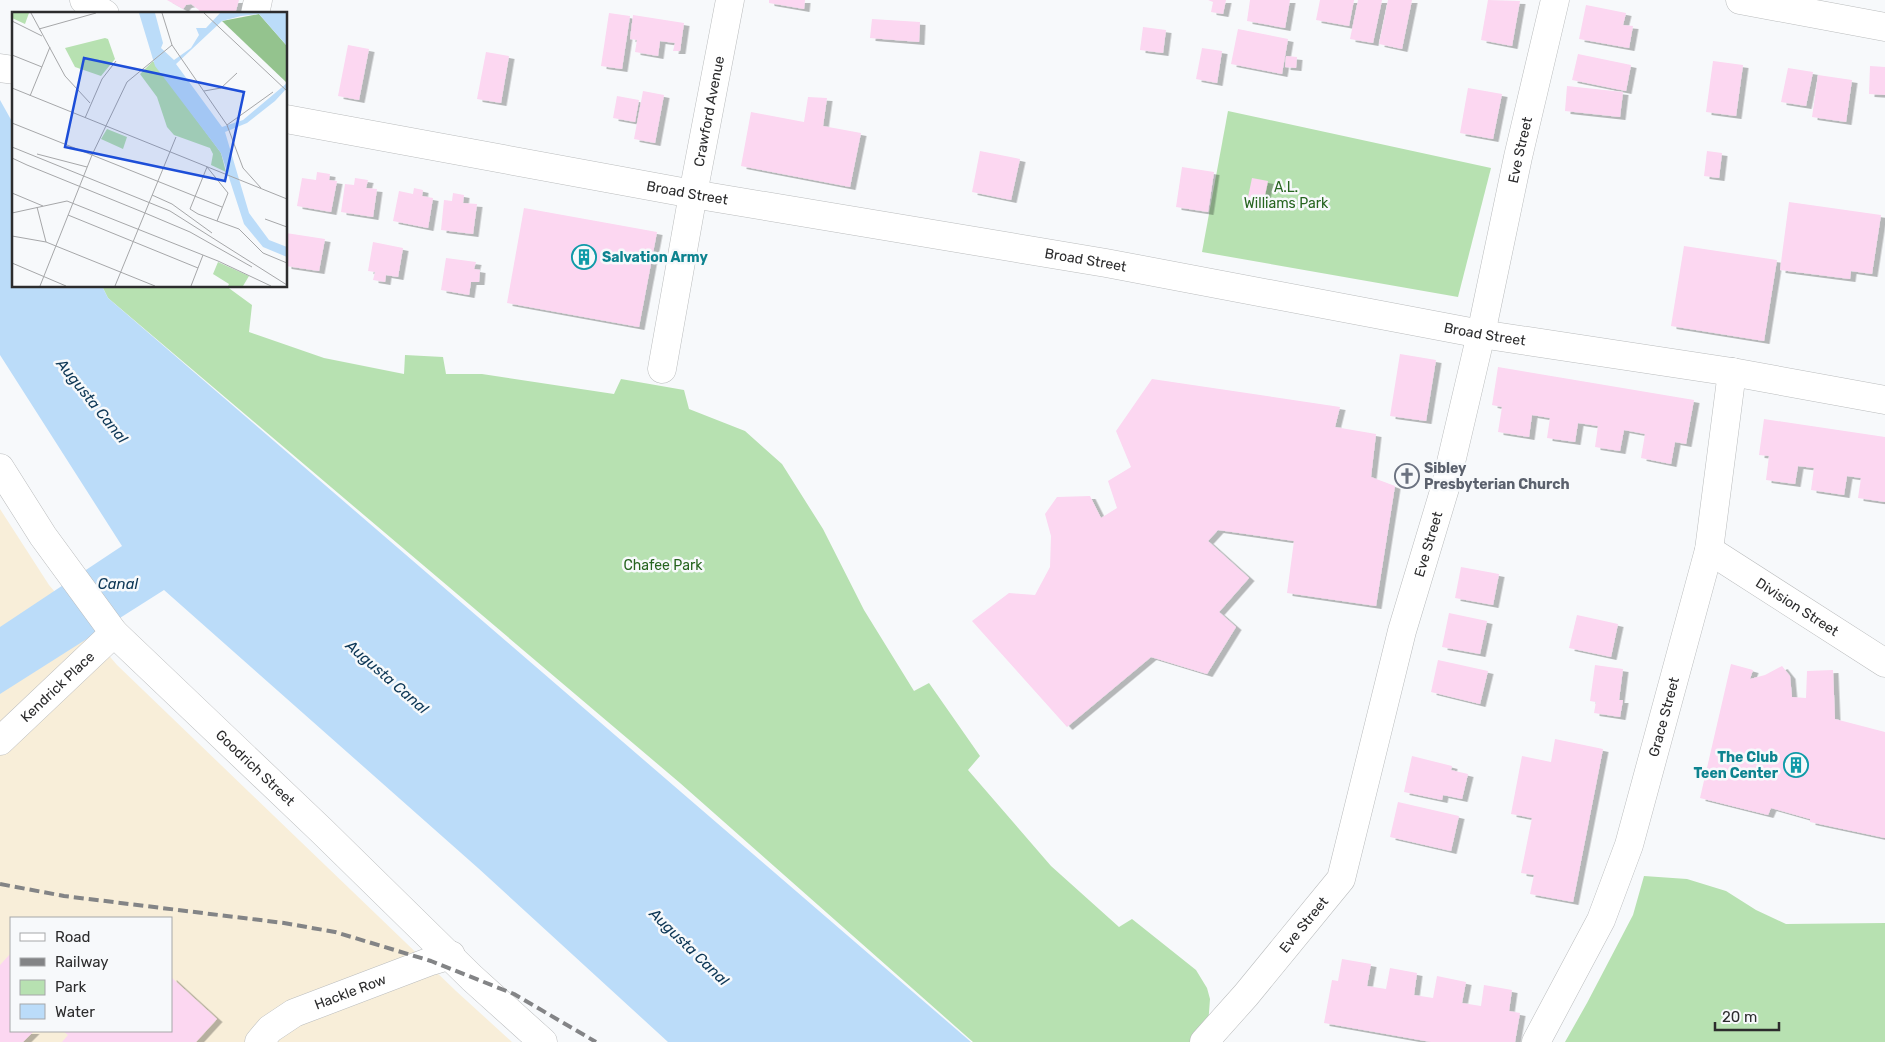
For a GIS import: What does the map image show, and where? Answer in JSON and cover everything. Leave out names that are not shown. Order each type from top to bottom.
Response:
[{"type":"street","points":[[84,0],[102,12]]},
{"type":"street","name":"Crawford Avenue","points":[[662,369],[730,0]]},
{"type":"street","name":"Eve Street","points":[[1204,1042],[1246,995],[1341,879],[1402,631],[1445,488],[1481,334],[1518,157],[1555,0]]},
{"type":"street","points":[[1740,0],[1885,27]]},
{"type":"street","name":"Broad Street","points":[[288,119],[693,194],[1106,264],[1481,334],[1732,372],[1885,400]]},
{"type":"street","name":"Grace Street","points":[[1536,1042],[1601,920],[1629,845],[1709,550],[1732,372]]},
{"type":"street","name":"Goodrich Street","points":[[0,468],[42,536],[113,633],[451,955],[472,978],[543,1042]]},
{"type":"street","name":"Division Street","points":[[1709,550],[1885,663]]},
{"type":"street","name":"Kendrick Place","points":[[0,741],[113,633]]},
{"type":"street","name":"Hackle Row","points":[[259,1042],[270,1029],[294,1013],[451,955]]},
{"type":"shaded area","points":[[0,509],[49,585],[117,665],[456,991],[512,1042],[0,1042]]},
{"type":"green space","name":"A.L. Williams Park","points":[[1228,111],[1491,168],[1458,297],[1202,252]]},
{"type":"green space","name":"Chafee Park","points":[[103,288],[229,288],[252,305],[249,332],[324,358],[404,374],[405,355],[443,357],[446,374],[482,374],[614,394],[621,379],[684,390],[689,409],[745,431],[782,464],[823,529],[864,610],[914,691],[929,683],[980,756],[968,770],[1051,866],[1119,927],[1132,919],[1196,970],[1207,988],[1210,999],[1207,1039],[1204,1042],[973,1042],[680,783],[108,298]]},
{"type":"green space","points":[[1644,876],[1687,879],[1726,891],[1756,910],[1786,924],[1885,923],[1885,1042],[1565,1042],[1633,915]]},
{"type":"water","points":[[0,100],[12,121],[12,288],[103,288],[108,298],[971,1042],[668,1042],[478,868],[164,590],[0,694],[0,627],[122,546],[0,355]]},
{"type":"building","points":[[167,0],[239,0],[236,12],[199,12],[191,4],[186,5],[183,9]]},
{"type":"building","points":[[769,0],[805,0],[804,9],[769,3]]},
{"type":"building","points":[[1208,0],[1226,0],[1223,14],[1211,12],[1213,2]]},
{"type":"building","points":[[1250,0],[1290,0],[1285,28],[1247,21]]},
{"type":"building","points":[[1320,0],[1354,0],[1349,26],[1316,20]]},
{"type":"building","points":[[1358,0],[1382,0],[1373,43],[1350,39]]},
{"type":"building","points":[[1388,0],[1412,0],[1402,49],[1379,44]]},
{"type":"building","points":[[1488,0],[1520,1],[1512,46],[1481,40]]},
{"type":"building","points":[[1586,5],[1626,13],[1623,25],[1633,26],[1629,48],[1579,39]]},
{"type":"building","points":[[609,13],[630,16],[622,69],[601,66]]},
{"type":"building","points":[[633,15],[684,23],[680,51],[673,51],[675,43],[660,41],[658,56],[635,52],[637,40],[630,39]]},
{"type":"building","points":[[872,19],[920,22],[919,42],[870,38]]},
{"type":"building","points":[[1143,27],[1166,30],[1163,53],[1140,50]]},
{"type":"building","points":[[1238,29],[1288,39],[1282,74],[1231,64]]},
{"type":"building","points":[[348,45],[369,49],[359,100],[338,96]]},
{"type":"building","points":[[1202,48],[1222,51],[1217,83],[1196,79]]},
{"type":"building","points":[[486,52],[509,56],[501,103],[477,99]]},
{"type":"building","points":[[1578,54],[1631,65],[1626,91],[1572,80]]},
{"type":"building","points":[[1286,56],[1297,57],[1296,68],[1285,67]]},
{"type":"building","points":[[1713,61],[1743,65],[1736,116],[1706,112]]},
{"type":"building","points":[[1870,66],[1885,67],[1885,95],[1869,94]]},
{"type":"building","points":[[1788,68],[1813,72],[1806,106],[1781,102]]},
{"type":"building","points":[[1818,75],[1852,80],[1846,122],[1812,117]]},
{"type":"building","points":[[1567,86],[1623,92],[1620,117],[1565,111]]},
{"type":"building","points":[[1468,88],[1502,94],[1493,139],[1460,133]]},
{"type":"building","points":[[643,91],[664,95],[655,143],[634,139]]},
{"type":"building","points":[[617,96],[639,100],[635,122],[613,118]]},
{"type":"building","points":[[808,97],[827,98],[823,126],[861,133],[850,187],[741,166],[751,112],[804,122]]},
{"type":"building","points":[[980,151],[1020,159],[1011,200],[972,192]]},
{"type":"building","points":[[1707,151],[1722,153],[1719,178],[1704,176]]},
{"type":"building","points":[[1182,167],[1214,172],[1208,212],[1176,207]]},
{"type":"building","points":[[317,172],[330,174],[329,180],[337,181],[331,212],[297,206],[302,178],[316,180]]},
{"type":"building","points":[[355,178],[368,180],[366,188],[377,189],[373,217],[341,212],[345,184],[354,185]]},
{"type":"building","points":[[1252,178],[1268,181],[1263,205],[1247,202]]},
{"type":"building","points":[[414,188],[423,190],[422,196],[433,198],[428,228],[393,221],[399,191],[413,194]]},
{"type":"building","points":[[453,193],[464,195],[463,203],[477,204],[473,234],[441,230],[444,200],[452,201]]},
{"type":"building","points":[[1789,202],[1881,215],[1872,274],[1851,271],[1850,279],[1780,270]]},
{"type":"building","name":"Salvation Army","points":[[524,208],[657,232],[639,327],[507,303]]},
{"type":"building","points":[[288,233],[325,239],[319,271],[288,266]]},
{"type":"building","points":[[373,242],[403,248],[398,277],[386,275],[385,282],[373,280],[375,272],[368,271]]},
{"type":"building","points":[[1684,246],[1777,260],[1764,341],[1671,326]]},
{"type":"building","points":[[446,258],[476,262],[474,269],[480,270],[479,282],[471,282],[469,295],[441,290]]},
{"type":"building","points":[[1400,354],[1436,360],[1426,421],[1390,416]]},
{"type":"building","points":[[1498,367],[1694,400],[1686,444],[1675,442],[1671,464],[1641,458],[1645,434],[1624,430],[1620,451],[1595,447],[1598,426],[1578,423],[1575,442],[1547,438],[1550,418],[1532,415],[1529,437],[1498,432],[1502,407],[1492,405]]},
{"type":"building","points":[[1152,379],[1340,407],[1335,427],[1376,434],[1371,477],[1395,486],[1376,606],[1287,593],[1294,541],[1218,530],[1208,541],[1249,578],[1219,612],[1236,627],[1207,674],[1151,657],[1067,727],[972,621],[1009,593],[1035,595],[1050,567],[1051,536],[1045,514],[1057,497],[1090,496],[1101,518],[1117,508],[1108,481],[1131,467],[1116,431]]},
{"type":"building","points":[[1764,419],[1885,437],[1885,502],[1858,498],[1861,478],[1847,476],[1844,495],[1811,490],[1814,468],[1798,466],[1795,484],[1766,480],[1769,456],[1759,455]]},
{"type":"building","points":[[1461,567],[1499,574],[1493,605],[1455,598]]},
{"type":"building","points":[[1449,613],[1487,621],[1480,654],[1442,647]]},
{"type":"building","points":[[1577,615],[1618,624],[1611,657],[1569,648]]},
{"type":"building","points":[[1438,660],[1488,671],[1480,704],[1431,692]]},
{"type":"building","name":"The Club Teen Center","points":[[1731,664],[1753,670],[1750,679],[1765,675],[1782,666],[1790,676],[1792,697],[1806,698],[1807,671],[1833,670],[1835,719],[1885,732],[1885,838],[1810,822],[1810,819],[1771,808],[1768,815],[1700,798]]},
{"type":"building","points":[[1595,665],[1623,669],[1619,700],[1623,700],[1620,717],[1594,713],[1596,702],[1590,701]]},
{"type":"building","points":[[1555,739],[1603,749],[1573,902],[1530,894],[1534,875],[1521,873],[1532,818],[1511,814],[1522,756],[1551,762]]},
{"type":"building","points":[[1412,756],[1452,766],[1451,770],[1468,774],[1462,799],[1443,795],[1442,800],[1404,792]]},
{"type":"building","points":[[1398,802],[1459,816],[1451,851],[1390,837]]},
{"type":"building","points":[[10,954],[10,1032],[33,1032],[23,1042],[0,1042],[0,965]]},
{"type":"building","points":[[1342,959],[1371,964],[1367,986],[1386,989],[1390,968],[1417,973],[1414,995],[1433,998],[1437,976],[1466,982],[1462,1003],[1481,1006],[1484,985],[1512,990],[1509,1011],[1520,1013],[1515,1042],[1431,1042],[1324,1023],[1332,980],[1338,981]]},
{"type":"building","points":[[172,978],[217,1019],[196,1042],[62,1042],[68,1035],[64,1032],[172,1032]]},
{"type":"railway","points":[[0,884],[64,896],[284,923],[335,932],[431,961],[514,994],[596,1042]]},
{"type":"place","name":"Salvation Army","points":[[584,257]]},
{"type":"place","name":"Sibley Presbyterian Church","points":[[1407,476]]},
{"type":"place","name":"The Club Teen Center","points":[[1796,765]]},
{"type":"water label","name":"Augusta Canal","points":[[92,401]]},
{"type":"water label","name":"Canal","points":[[118,584]]},
{"type":"water label","name":"Augusta Canal","points":[[387,677]]},
{"type":"water label","name":"Augusta Canal","points":[[689,947]]}]
